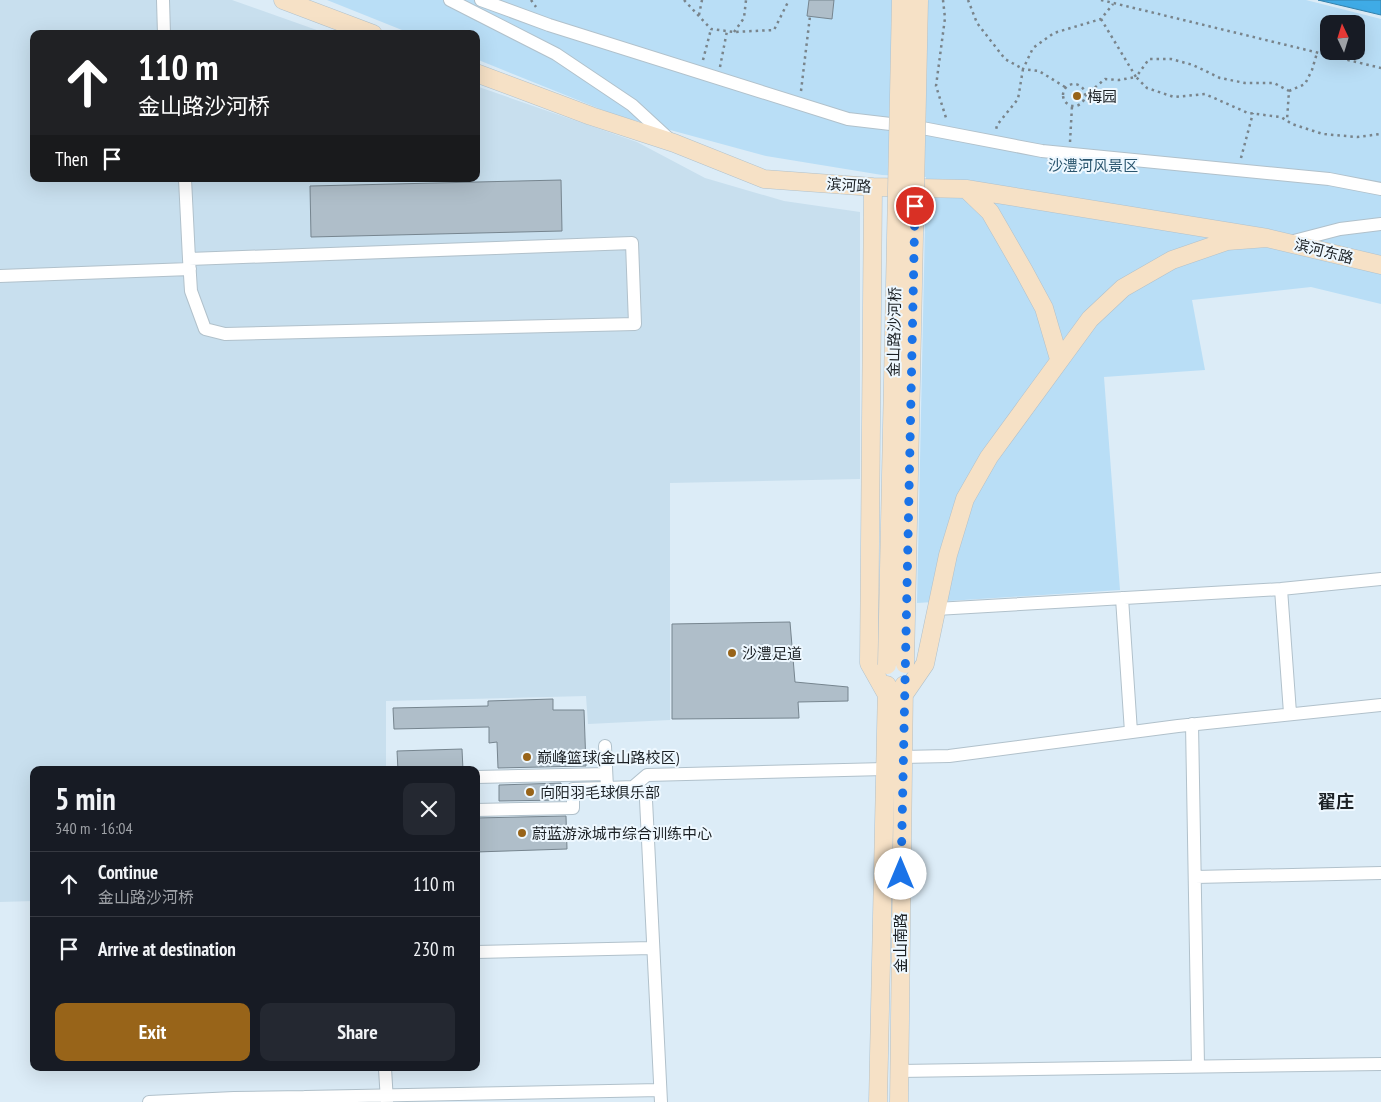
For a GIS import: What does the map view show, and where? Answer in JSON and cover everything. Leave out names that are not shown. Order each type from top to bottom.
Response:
[{"type":"street","points":[[163,0],[164,30]]},
{"type":"street","points":[[283,0],[362,30]]},
{"type":"street","points":[[450,0],[556,54],[632,105],[674,143]]},
{"type":"street","points":[[481,0],[549,25],[848,119],[899,126]]},
{"type":"street","name":"金山路沙河桥","points":[[896,664],[901,0]]},
{"type":"street","name":"金山路沙河桥","points":[[896,664],[917,127],[919,0]]},
{"type":"street","name":"滨河路","points":[[480,74],[591,116],[674,143],[764,179],[873,187],[966,189],[1267,238]]},
{"type":"street","points":[[917,127],[1070,154],[1329,179],[1381,188]]},
{"type":"street","points":[[0,276],[190,264],[632,243],[635,324],[225,334],[205,329],[191,292],[190,264],[186,182]]},
{"type":"street","points":[[873,187],[869,663],[895,695],[925,664],[948,555],[965,499],[989,457],[1090,318],[1131,283],[1172,260],[1227,241],[1267,238]]},
{"type":"street","points":[[966,189],[990,212],[1024,271],[1044,308],[1059,359]]},
{"type":"street","points":[[1287,242],[1340,229],[1381,224]]},
{"type":"street","name":"滨河东路","points":[[1267,238],[1381,265]]},
{"type":"street","points":[[936,609],[1281,590],[1381,579]]},
{"type":"street","points":[[1281,590],[1290,713]]},
{"type":"street","points":[[1122,598],[1131,732]]},
{"type":"street","name":"金山南路","points":[[878,1102],[885,769],[895,695],[896,664]]},
{"type":"street","name":"金山南路","points":[[895,695],[902,756],[899,1102]]},
{"type":"street","points":[[902,756],[949,756],[1192,724],[1381,704]]},
{"type":"street","points":[[1192,724],[1198,1066]]},
{"type":"street","points":[[605,746],[607,788]]},
{"type":"street","points":[[480,810],[573,808],[573,789],[633,787],[647,775],[885,769]]},
{"type":"street","points":[[480,777],[606,774]]},
{"type":"street","points":[[149,1102],[660,1096],[646,800]]},
{"type":"street","points":[[1195,877],[1381,872]]},
{"type":"street","points":[[480,952],[652,948]]},
{"type":"street","points":[[900,1071],[1381,1064]]},
{"type":"street","points":[[385,1071],[386,1099]]},
{"type":"path","points":[[684,0],[711,29],[727,32],[774,30],[789,0]]},
{"type":"path","points":[[700,15],[702,0]]},
{"type":"path","points":[[734,32],[744,18],[746,0]]},
{"type":"path","points":[[943,0],[945,18],[936,86],[948,125],[947,132]]},
{"type":"path","points":[[968,0],[977,23],[1006,59],[1023,69],[1039,71],[1065,87]]},
{"type":"path","points":[[1102,0],[1381,68]]},
{"type":"path","points":[[994,142],[996,125],[1018,98],[1023,69],[1033,48],[1054,33],[1101,19],[1113,4]]},
{"type":"path","points":[[800,103],[810,16]]},
{"type":"path","points":[[1101,19],[1136,77],[1147,88],[1174,97],[1205,94],[1253,113],[1281,116],[1323,134],[1357,137],[1381,134]]},
{"type":"path","points":[[700,71],[711,29]]},
{"type":"path","points":[[718,77],[727,32]]},
{"type":"path","points":[[1289,91],[1305,84],[1317,53]]},
{"type":"path","points":[[1072,106],[1082,103],[1085,96],[1105,79],[1119,80],[1136,77],[1148,59],[1171,59],[1220,78],[1245,83],[1274,83],[1289,91]]},
{"type":"path","points":[[1065,87],[1079,84],[1084,89],[1085,96]]},
{"type":"path","points":[[1065,87],[1063,98],[1072,106]]},
{"type":"path","points":[[1287,120],[1289,91]]},
{"type":"path","points":[[1070,154],[1072,106]]},
{"type":"path","points":[[1238,170],[1253,113]]},
{"type":"shaded area","points":[[0,0],[232,0],[317,30],[30,30],[30,182],[480,182],[480,87],[637,142],[705,178],[784,201],[860,212],[860,479],[670,483],[670,720],[588,724],[586,696],[386,701],[386,766],[30,766],[30,901],[0,902]]},
{"type":"green space","name":"沙澧河风景区","points":[[327,0],[1306,0],[1381,19],[1381,304],[1311,287],[1192,300],[1205,370],[1104,377],[1120,590],[917,603],[926,177],[882,175],[766,156],[615,115],[480,61],[480,30],[402,30]]},
{"type":"water","points":[[1318,0],[1381,0],[1381,15]]},
{"type":"building","points":[[809,0],[834,0],[832,19],[807,16]]},
{"type":"building","points":[[561,180],[562,231],[311,237],[310,186]]},
{"type":"building","name":"沙澧足道","points":[[790,622],[795,682],[848,687],[848,701],[798,702],[799,718],[672,719],[672,624]]},
{"type":"building","points":[[553,699],[553,710],[584,710],[586,766],[498,768],[497,742],[489,743],[489,727],[394,729],[393,708],[488,706],[488,701]]},
{"type":"building","points":[[462,749],[463,766],[398,766],[397,751]]},
{"type":"building","name":"向阳羽毛球俱乐部","points":[[561,783],[562,800],[499,801],[499,785]]},
{"type":"building","name":"蔚蓝游泳城市综合训练中心","points":[[566,816],[567,849],[480,852],[480,818]]},
{"type":"place","name":"梅园","points":[[1077,96]]},
{"type":"place","name":"沙澧足道","points":[[732,653]]},
{"type":"place","name":"巅峰篮球(金山路校区)","points":[[527,757]]},
{"type":"place","name":"向阳羽毛球俱乐部","points":[[530,792]]},
{"type":"place","name":"蔚蓝游泳城市综合训练中心","points":[[522,833]]},
{"type":"district","name":"翟庄","points":[[1336,801]]},
{"type":"route","points":[[901,874],[903,696],[915,206]]}]
